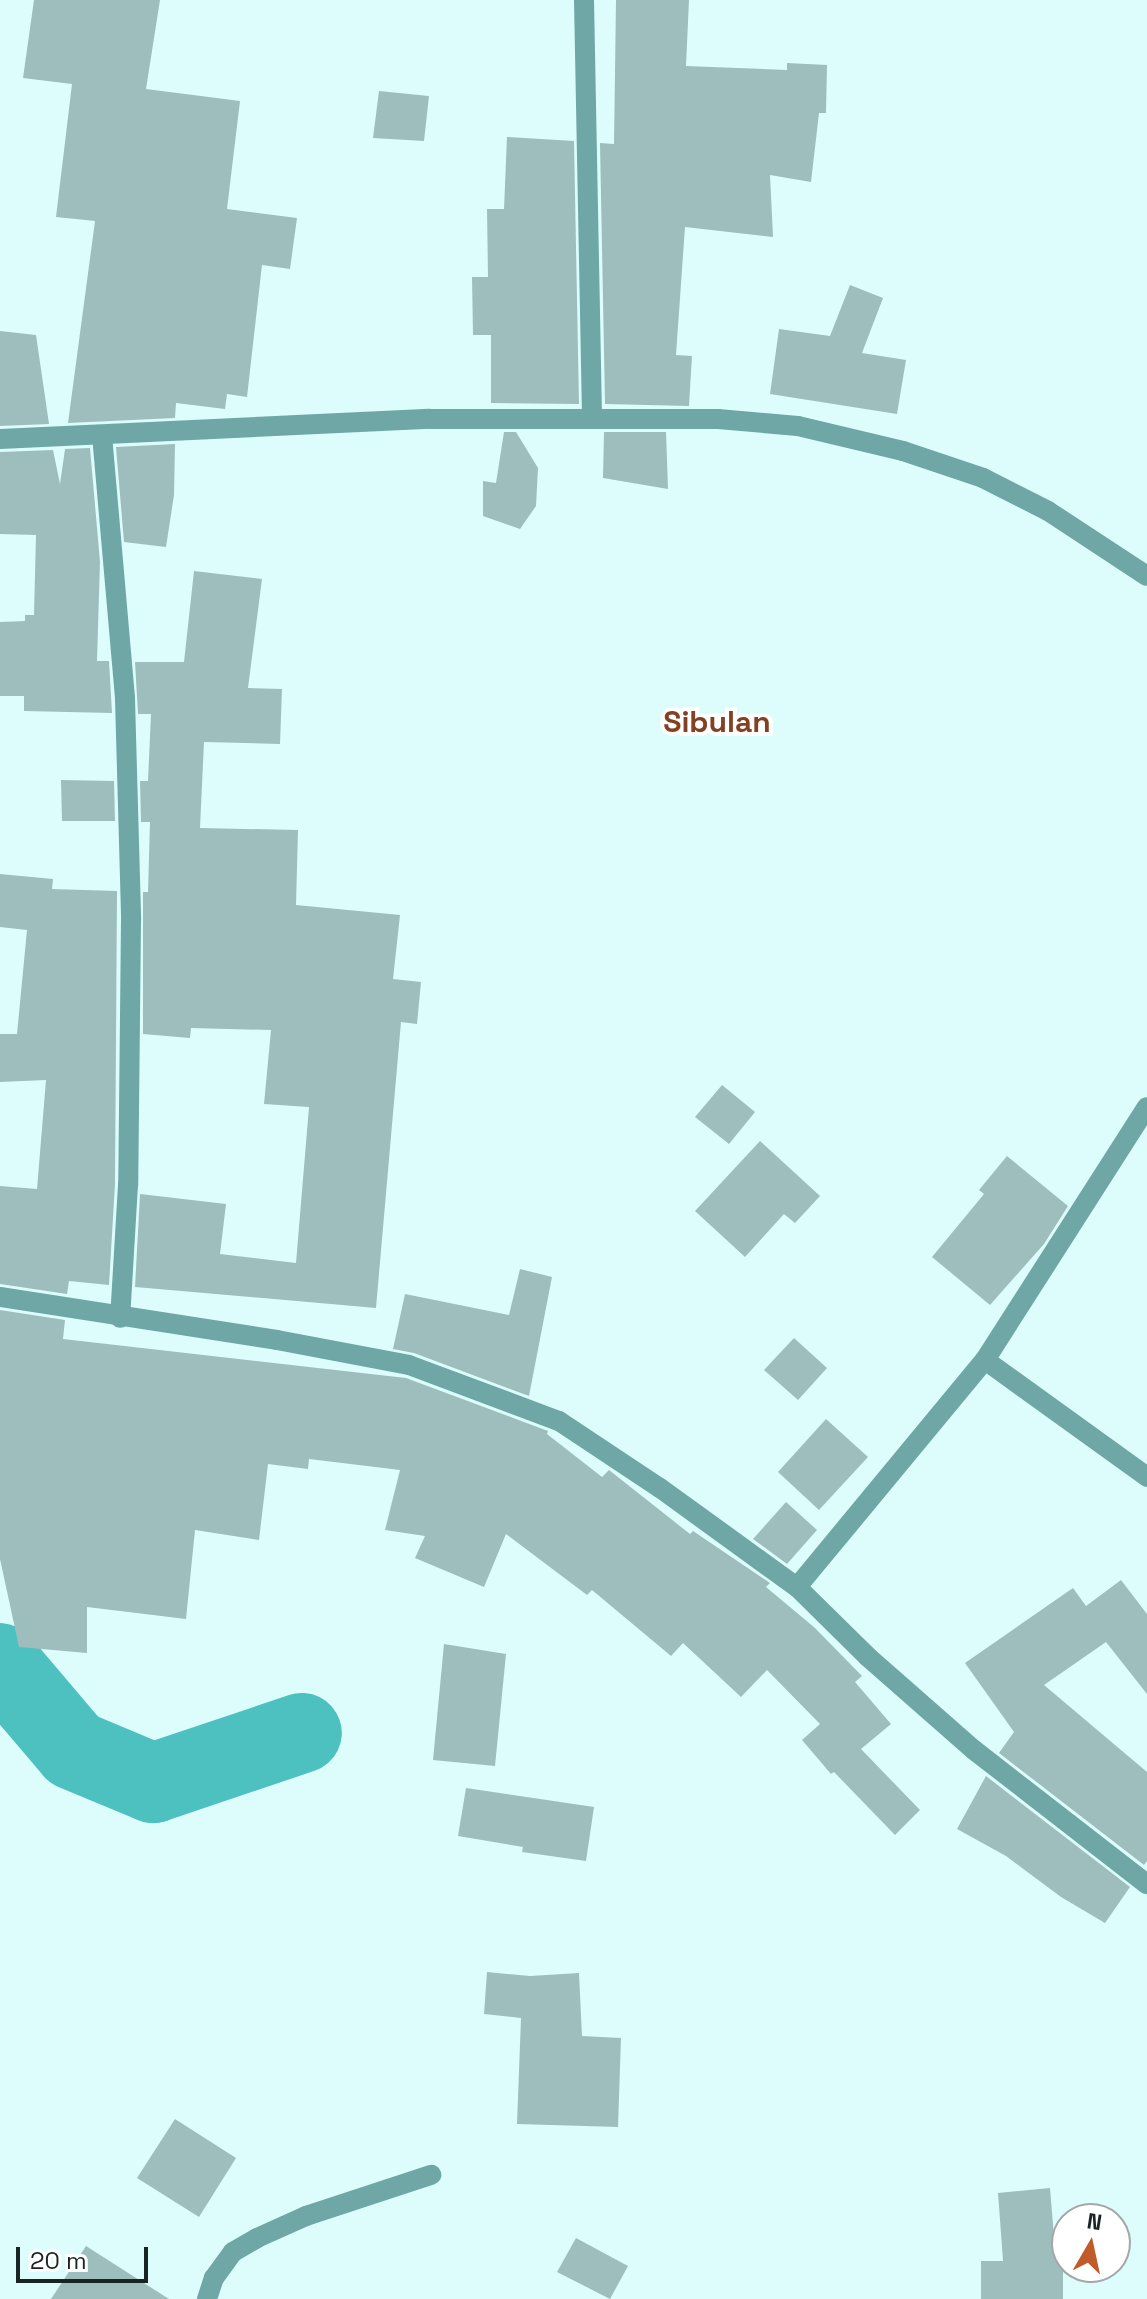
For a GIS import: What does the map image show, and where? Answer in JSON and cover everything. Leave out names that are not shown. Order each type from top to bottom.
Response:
[{"type":"street","points":[[584,0],[592,417]]},
{"type":"street","points":[[0,439],[298,423],[592,417],[718,419],[798,426],[903,451],[983,478],[1022,497],[1147,576]]},
{"type":"street","points":[[102,435],[125,699],[131,920],[128,1185],[120,1318]]},
{"type":"street","points":[[797,1587],[985,1360],[1147,1107]]},
{"type":"street","points":[[0,1297],[277,1340],[409,1365],[559,1421],[660,1488],[797,1587],[868,1657],[974,1750],[1147,1884]]},
{"type":"street","points":[[985,1360],[1147,1477]]},
{"type":"street","points":[[207,2299],[214,2278],[233,2252],[257,2238],[306,2216],[431,2175]]},
{"type":"building","points":[[34,0],[160,0],[146,89],[240,101],[227,209],[297,218],[290,269],[262,265],[247,397],[227,394],[225,409],[176,403],[175,418],[68,423],[95,221],[56,217],[72,84],[23,78]]},
{"type":"building","points":[[616,0],[689,0],[686,66],[787,70],[787,63],[827,65],[826,113],[819,113],[811,182],[770,175],[773,237],[685,227],[676,355],[692,356],[689,406],[605,404],[600,143],[614,144]]},
{"type":"building","points":[[379,91],[429,96],[424,141],[373,138]]},
{"type":"building","points":[[507,137],[574,141],[579,404],[491,403],[491,335],[473,335],[472,277],[488,277],[487,209],[504,209]]},
{"type":"building","points":[[850,285],[883,298],[862,353],[906,360],[897,414],[770,394],[779,329],[830,336]]},
{"type":"building","points":[[0,331],[36,335],[49,424],[0,426]]},
{"type":"building","points":[[504,432],[516,432],[538,468],[536,506],[520,529],[483,516],[483,481],[496,483]]},
{"type":"building","points":[[604,432],[666,432],[668,489],[603,478]]},
{"type":"building","points":[[175,444],[174,495],[166,547],[124,542],[116,447]]},
{"type":"building","points":[[90,448],[100,562],[97,661],[109,661],[112,713],[24,711],[24,696],[0,696],[0,622],[25,621],[25,615],[34,615],[36,535],[0,534],[0,452],[53,450],[60,484],[65,449]]},
{"type":"building","points":[[194,571],[262,579],[248,688],[282,689],[280,744],[204,742],[200,828],[298,830],[296,905],[400,915],[393,979],[421,982],[417,1024],[401,1022],[376,1308],[135,1287],[140,1194],[226,1204],[220,1254],[296,1263],[309,1107],[264,1104],[271,1030],[191,1028],[190,1038],[143,1034],[143,892],[148,892],[150,822],[141,822],[140,781],[148,781],[151,714],[138,714],[135,662],[184,662]]},
{"type":"building","points":[[61,780],[114,781],[115,821],[62,821]]},
{"type":"building","points":[[0,874],[53,879],[52,889],[117,891],[115,1184],[109,1285],[69,1281],[67,1294],[0,1284],[0,1186],[37,1189],[46,1080],[0,1082],[0,1034],[17,1034],[27,930],[0,927]]},
{"type":"building","points":[[722,1085],[755,1112],[729,1144],[695,1117]]},
{"type":"building","points":[[760,1141],[820,1196],[795,1223],[784,1214],[745,1257],[695,1211]]},
{"type":"building","points":[[1007,1156],[1068,1206],[1044,1244],[990,1305],[932,1257],[984,1194],[979,1190]]},
{"type":"building","points":[[520,1269],[552,1277],[529,1396],[414,1353],[393,1349],[405,1294],[509,1315]]},
{"type":"building","points":[[0,1310],[65,1320],[63,1339],[406,1378],[548,1431],[547,1434],[602,1477],[609,1470],[690,1534],[693,1531],[770,1583],[766,1587],[815,1628],[862,1676],[855,1682],[891,1724],[861,1749],[920,1810],[895,1835],[834,1772],[831,1774],[802,1740],[820,1724],[767,1670],[741,1697],[683,1643],[671,1656],[592,1590],[587,1595],[506,1534],[484,1587],[415,1558],[425,1536],[385,1530],[400,1470],[309,1459],[308,1469],[268,1464],[259,1540],[195,1530],[186,1619],[87,1607],[87,1653],[19,1647],[0,1559]]},
{"type":"building","points":[[794,1338],[827,1368],[798,1400],[764,1370]]},
{"type":"building","points":[[826,1419],[868,1457],[819,1510],[778,1472]]},
{"type":"building","points":[[786,1502],[817,1530],[787,1564],[753,1539]]},
{"type":"building","points":[[1121,1580],[1147,1614],[1147,1694],[1106,1642],[1044,1685],[1147,1772],[1147,1861],[1144,1865],[999,1753],[1014,1732],[965,1663],[1073,1588],[1086,1606]]},
{"type":"building","points":[[444,1644],[506,1654],[495,1766],[433,1760]]},
{"type":"building","points":[[986,1776],[1130,1887],[1105,1923],[1061,1897],[1006,1856],[957,1829]]},
{"type":"building","points":[[466,1788],[594,1807],[586,1861],[522,1852],[523,1847],[458,1836]]},
{"type":"building","points":[[487,1972],[530,1976],[579,1973],[582,2036],[621,2038],[618,2127],[517,2124],[521,2018],[484,2014]]},
{"type":"building","points":[[175,2119],[236,2158],[199,2217],[137,2178]]},
{"type":"building","points":[[1050,2188],[1051,2283],[1063,2283],[1063,2299],[981,2299],[981,2261],[1003,2261],[998,2193]]},
{"type":"building","points":[[576,2238],[628,2266],[610,2299],[557,2272]]},
{"type":"building","points":[[86,2246],[169,2299],[51,2299]]},
{"type":"waterway","points":[[0,1663],[74,1750],[153,1783],[302,1733]]},
{"type":"district","name":"Sibulan","points":[[717,722]]}]
